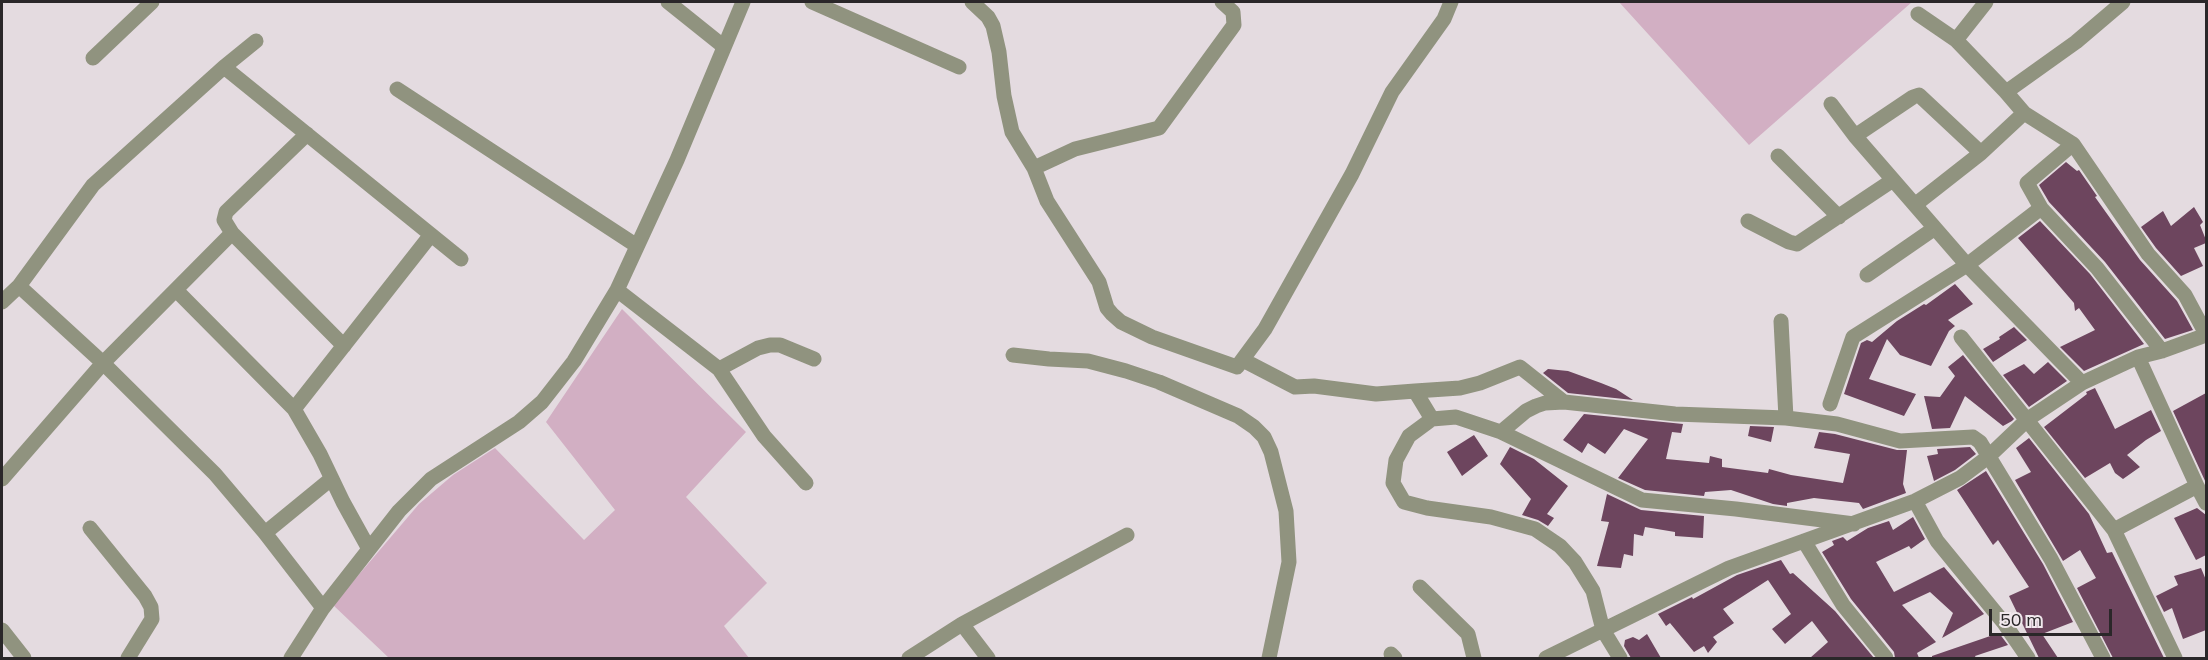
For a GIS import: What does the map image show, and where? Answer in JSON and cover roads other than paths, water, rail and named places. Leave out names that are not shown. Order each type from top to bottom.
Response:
[{"type":"street","points":[[93,58],[152,2]]},
{"type":"street","points":[[668,2],[723,46]]},
{"type":"street","points":[[291,658],[323,608],[399,511],[431,479],[519,422],[542,402],[574,361],[617,290],[677,160],[743,2]]},
{"type":"street","points":[[812,2],[959,67]]},
{"type":"street","points":[[972,2],[988,16],[993,26],[1012,132],[1034,168],[1047,201],[1099,282],[1107,308],[1121,322],[1152,337],[1232,367],[1237,367],[1243,360],[1264,329],[1352,174],[1392,92],[1444,19],[1451,2]]},
{"type":"street","points":[[1034,168],[1075,149],[1159,128],[1234,25],[1233,12],[1222,2]]},
{"type":"street","points":[[1956,40],[1986,2]]},
{"type":"street","points":[[2006,92],[2076,42],[2123,2]]},
{"type":"street","points":[[1546,658],[1729,568],[1915,501],[1960,478],[1988,458],[2028,419],[2082,384],[2138,357],[2162,351],[2206,334],[2185,295],[2148,254],[2073,144],[2024,113],[1956,40],[1918,14]]},
{"type":"street","points":[[2,302],[19,286],[93,185],[256,41]]},
{"type":"street","points":[[224,67],[461,259]]},
{"type":"street","points":[[397,89],[637,246]]},
{"type":"street","points":[[1855,136],[1919,95],[1981,153]]},
{"type":"street","points":[[1831,104],[1855,136],[1967,265],[2082,384]]},
{"type":"street","points":[[1916,204],[1981,153],[2024,113]]},
{"type":"street","points":[[308,134],[226,212],[224,220],[232,233],[344,346]]},
{"type":"street","points":[[2073,144],[2027,183],[2041,208],[2097,268],[2162,351]]},
{"type":"street","points":[[1778,156],[1839,217]]},
{"type":"street","points":[[1748,221],[1797,244],[1893,180]]},
{"type":"street","points":[[1830,404],[1853,337],[1967,265],[2041,208]]},
{"type":"street","points":[[1867,275],[1935,228]]},
{"type":"street","points":[[2,479],[103,363],[232,233]]},
{"type":"street","points":[[294,409],[430,236]]},
{"type":"street","points":[[19,286],[103,363],[215,474],[265,533],[323,608]]},
{"type":"street","points":[[176,290],[294,409],[369,549]]},
{"type":"street","points":[[617,290],[719,369],[764,436],[806,483]]},
{"type":"street","points":[[1781,321],[1786,418]]},
{"type":"street","points":[[1961,337],[2114,530],[2175,658]]},
{"type":"street","points":[[719,369],[758,348],[770,345],[780,345],[814,359]]},
{"type":"street","points":[[1013,354],[1088,361],[1126,371],[1159,382],[1238,416],[1254,426],[1264,437],[1271,452],[1286,511],[1289,562],[1269,658]]},
{"type":"street","points":[[2138,357],[2196,486],[2206,503]]},
{"type":"street","points":[[1243,360],[1295,387],[1314,386],[1376,394],[1460,388],[1480,383],[1520,367],[1564,402]]},
{"type":"street","points":[[1414,391],[1432,419]]},
{"type":"street","points":[[1501,432],[1526,411],[1536,406],[1564,402],[1675,414],[1786,418],[1837,424],[1900,441],[1973,437],[1980,442],[2051,559],[2103,658]]},
{"type":"street","points":[[1620,658],[1603,630],[1593,591],[1575,562],[1560,546],[1534,529],[1491,517],[1427,508],[1404,502],[1394,483],[1396,460],[1409,436],[1432,419],[1456,417],[1501,432],[1642,500],[1854,524]]},
{"type":"street","points":[[265,533],[331,479]]},
{"type":"street","points":[[2114,530],[2196,486]]},
{"type":"street","points":[[1915,501],[1937,541],[2004,623],[2028,658]]},
{"type":"street","points":[[90,528],[146,596],[151,607],[152,619],[128,658]]},
{"type":"street","points":[[909,658],[962,624],[1127,535]]},
{"type":"street","points":[[1804,541],[1843,604],[1886,658]]},
{"type":"street","points":[[1420,587],[1468,634],[1474,658]]},
{"type":"street","points":[[962,624],[988,658]]},
{"type":"street","points":[[2,630],[24,658]]}]
